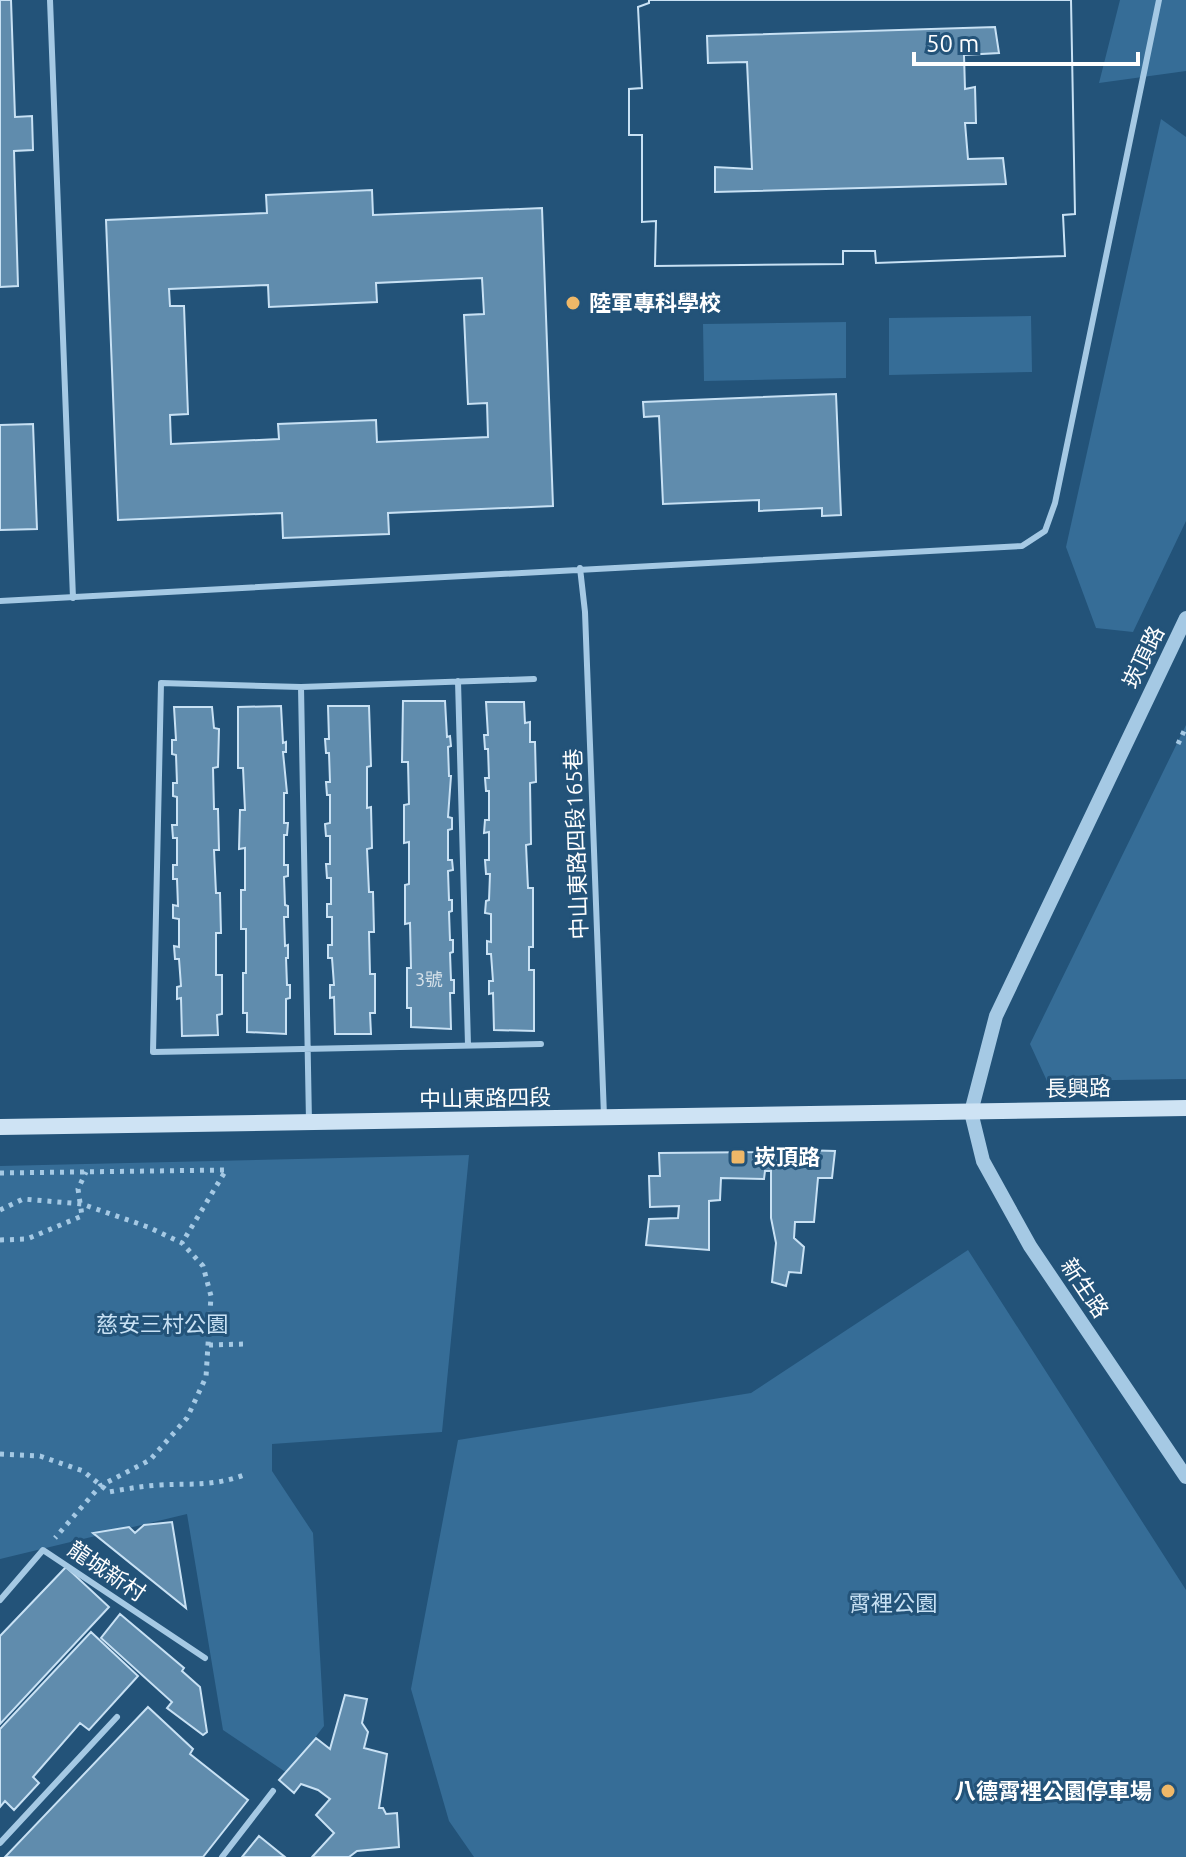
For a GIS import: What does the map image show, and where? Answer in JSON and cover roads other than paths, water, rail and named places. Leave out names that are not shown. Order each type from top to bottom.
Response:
[{"type":"main road","name":"長興路","points":[[971,1112],[1186,1108]]},
{"type":"main road","name":"中山東路四段","points":[[0,1127],[971,1112]]},
{"type":"street","name":"崁頂路","points":[[971,1112],[996,1016],[1186,618]]},
{"type":"street","name":"新生路","points":[[971,1112],[983,1161],[1030,1246],[1186,1477]]},
{"type":"lane","points":[[50,0],[73,598]]},
{"type":"lane","points":[[0,601],[1022,546],[1045,531],[1055,503],[1159,0]]},
{"type":"lane","name":"中山東路四段165巷","points":[[580,568],[585,612],[604,1119]]},
{"type":"lane","points":[[534,679],[301,687],[161,683],[153,1052],[541,1044]]},
{"type":"lane","points":[[458,681],[468,1045]]},
{"type":"lane","points":[[301,687],[309,1122]]},
{"type":"lane","name":"龍城新村","points":[[0,1600],[43,1550],[205,1658]]},
{"type":"lane","points":[[0,1843],[117,1717]]},
{"type":"lane","points":[[222,1857],[273,1791]]},
{"type":"place","name":"陸軍專科學校","points":[[573,303]]},
{"type":"place","name":"崁頂路","points":[[738,1157]]},
{"type":"place","name":"八德霄裡公園停車場","points":[[1168,1791]]},
{"type":"park label","name":"慈安三村公園","points":[[162,1324]]},
{"type":"park label","name":"霄裡公園","points":[[893,1603]]}]
